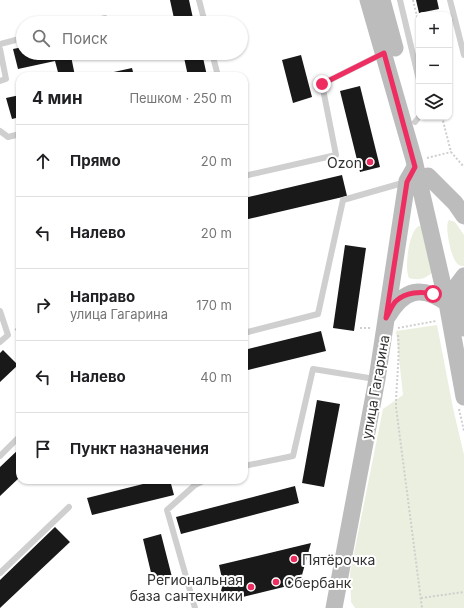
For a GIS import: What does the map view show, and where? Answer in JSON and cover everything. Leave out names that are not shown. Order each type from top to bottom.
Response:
[{"type":"main road","name":"улица Гагарина","points":[[368,0],[384,53],[452,302],[464,328]]},
{"type":"main road","name":"улица Гагарина","points":[[382,0],[416,117]]},
{"type":"main road","name":"улица Гагарина","points":[[334,608],[377,379],[386,318],[417,175],[417,120]]},
{"type":"main road","name":"улица Гагарина","points":[[417,175],[461,206]]},
{"type":"main road","points":[[386,318],[396,301],[410,294],[422,292],[433,294],[452,302],[458,284],[464,276]]},
{"type":"main road","name":"улица Гагарина","points":[[452,302],[461,403]]},
{"type":"lane","points":[[199,0],[203,16]]},
{"type":"lane","points":[[400,0],[416,67]]},
{"type":"lane","points":[[450,0],[464,55]]},
{"type":"lane","points":[[0,44],[16,40]]},
{"type":"lane","points":[[0,50],[6,80],[0,81]]},
{"type":"lane","points":[[248,175],[336,155],[322,84],[384,53]]},
{"type":"lane","points":[[214,60],[217,72]]},
{"type":"lane","points":[[0,131],[8,137],[16,135]]},
{"type":"lane","points":[[248,332],[318,314],[343,200],[417,175]]},
{"type":"lane","points":[[0,311],[8,335],[0,342]]},
{"type":"lane","points":[[248,465],[293,456],[313,369],[377,379]]},
{"type":"lane","points":[[0,456],[16,440]]},
{"type":"lane","points":[[192,484],[167,510],[195,608]]},
{"type":"lane","points":[[0,573],[70,506]]},
{"type":"path","points":[[413,0],[416,12]]},
{"type":"path","points":[[443,120],[451,152],[464,167]]},
{"type":"path","points":[[422,608],[396,408],[396,379],[399,350],[397,328],[438,321]]},
{"type":"path","points":[[461,403],[464,431]]},
{"type":"path","points":[[421,598],[464,592]]},
{"type":"green space","points":[[449,220],[455,222],[464,235],[464,266],[460,266],[458,264],[452,254],[447,228]]},
{"type":"green space","points":[[422,226],[433,271],[425,278],[416,279],[409,278],[407,259],[410,242],[415,229]]},
{"type":"green space","points":[[437,325],[453,408],[464,455],[464,608],[355,608],[351,602],[350,573],[383,409],[403,395],[396,331]]},
{"type":"building","points":[[170,0],[189,0],[192,16],[173,16]]},
{"type":"building","points":[[416,0],[437,0],[439,9],[419,12]]},
{"type":"building","points":[[16,48],[16,60],[72,60],[74,72],[58,72],[55,61],[18,69],[13,49]]},
{"type":"building","points":[[301,55],[312,97],[293,103],[282,60]]},
{"type":"building","points":[[185,60],[204,60],[206,72],[187,72]]},
{"type":"building","points":[[132,68],[133,72],[114,72]]},
{"type":"building","points":[[360,86],[380,167],[360,172],[340,91]]},
{"type":"building","points":[[16,96],[16,118],[12,119],[6,98]]},
{"type":"building","points":[[342,175],[347,196],[248,219],[248,197]]},
{"type":"building","points":[[345,245],[366,248],[354,331],[333,328]]},
{"type":"building","points":[[321,331],[326,351],[248,370],[248,349]]},
{"type":"building","points":[[3,350],[16,363],[16,367],[0,382],[0,353]]},
{"type":"building","points":[[317,400],[340,404],[324,487],[302,483]]},
{"type":"building","points":[[16,452],[16,481],[0,496],[0,467]]},
{"type":"building","points":[[143,484],[171,484],[174,495],[92,515],[87,498]]},
{"type":"building","points":[[295,486],[299,503],[181,534],[176,517]]},
{"type":"building","points":[[55,527],[70,542],[0,608],[0,580]]},
{"type":"building","points":[[161,534],[172,577],[153,581],[143,539]]},
{"type":"building","points":[[311,543],[302,575],[304,582],[218,603],[223,583],[219,565]]},
{"type":"place","name":"Ozon","points":[[370,162]]},
{"type":"place","name":"Пятёрочка","points":[[294,559]]},
{"type":"place","name":"Сбербанк","points":[[276,582]]},
{"type":"place","name":"Региональная база сантехники","points":[[251,587]]},
{"type":"route","points":[[322,84],[384,53],[415,167],[407,182],[386,318],[396,301],[410,294],[422,292],[433,294]]}]
